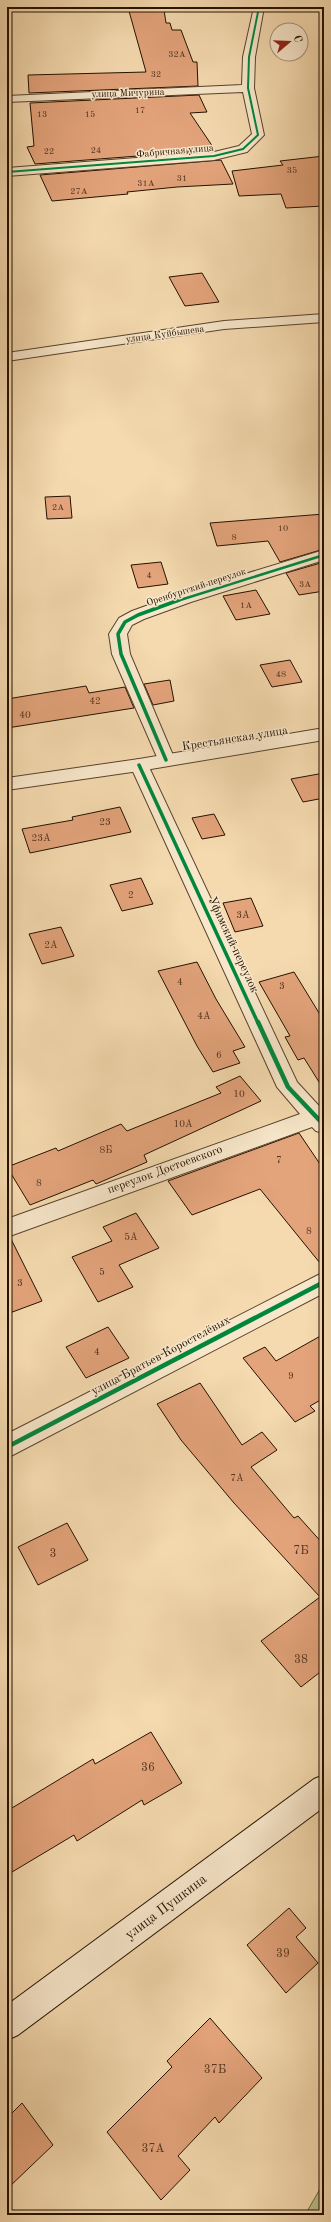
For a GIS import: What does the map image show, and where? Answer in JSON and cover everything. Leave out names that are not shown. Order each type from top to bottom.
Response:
[{"type":"street","name":"Фабричная улица","points":[[7,172],[186,159],[214,156],[243,148],[258,135],[248,88],[249,57],[259,7]]},
{"type":"street","name":"улица Мичурина","points":[[7,98],[248,88]]},
{"type":"street","name":"улица Куйбышева","points":[[7,357],[224,326],[324,318]]},
{"type":"street","name":"Оренбургский переулок","points":[[166,760],[121,654],[118,634],[125,622],[138,615],[185,598],[324,555]]},
{"type":"street","name":"Крестьянская улица","points":[[7,784],[139,765],[324,734]]},
{"type":"street","name":"Уфимский переулок","points":[[139,765],[288,1087],[321,1118]]},
{"type":"street","name":"переулок Достоевского","points":[[7,1228],[321,1118]]},
{"type":"street","name":"улица Братьев Коростелёвых","points":[[7,1447],[324,1282]]},
{"type":"street","name":"улица Пушкина","points":[[7,2024],[324,1789]]},
{"type":"green space","points":[[324,2182],[324,2215],[305,2215]]},
{"type":"building","points":[[164,10],[166,23],[170,23],[172,30],[181,30],[193,62],[197,62],[198,86],[29,93],[28,75],[146,72],[129,11]]},
{"type":"building","points":[[199,95],[207,112],[190,113],[215,150],[35,164],[27,147],[34,146],[30,103]]},
{"type":"building","points":[[324,156],[324,206],[286,208],[281,194],[239,196],[232,171],[283,165],[280,161]]},
{"type":"building","points":[[221,160],[233,184],[177,187],[127,192],[128,194],[52,201],[40,175]]},
{"type":"building","points":[[202,273],[219,302],[185,306],[169,277]]},
{"type":"building","points":[[70,496],[72,518],[47,519],[45,497]]},
{"type":"building","points":[[324,514],[324,549],[280,562],[268,541],[217,546],[210,523]]},
{"type":"building","points":[[161,562],[168,584],[138,588],[131,565]]},
{"type":"building","points":[[324,562],[324,591],[299,595],[286,573]]},
{"type":"building","points":[[256,590],[270,614],[236,620],[223,596]]},
{"type":"building","points":[[290,660],[302,682],[272,687],[260,665]]},
{"type":"building","points":[[170,680],[174,701],[153,705],[144,684]]},
{"type":"building","points":[[86,686],[89,693],[125,687],[134,708],[7,728],[7,699]]},
{"type":"building","points":[[324,773],[324,798],[303,802],[291,779]]},
{"type":"building","points":[[120,807],[131,832],[30,853],[22,829],[73,820],[72,817]]},
{"type":"building","points":[[214,814],[225,835],[202,839],[192,818]]},
{"type":"building","points":[[141,878],[153,904],[122,911],[110,885]]},
{"type":"building","points":[[251,898],[263,926],[235,932],[223,903]]},
{"type":"building","points":[[61,927],[74,956],[42,964],[29,934]]},
{"type":"building","points":[[197,962],[216,999],[245,1047],[233,1051],[240,1063],[213,1072],[197,1046],[158,971]]},
{"type":"building","points":[[294,972],[324,1021],[324,1090],[304,1058],[298,1060],[285,1037],[290,1036],[259,982]]},
{"type":"building","points":[[240,1076],[261,1101],[144,1155],[147,1162],[96,1184],[93,1180],[30,1205],[7,1167],[56,1148],[58,1151],[121,1124],[127,1131],[221,1093],[216,1087]]},
{"type":"building","points":[[299,1133],[324,1170],[324,1268],[260,1189],[192,1215],[168,1181]]},
{"type":"building","points":[[136,1213],[159,1248],[119,1265],[133,1287],[98,1302],[72,1257],[112,1241],[103,1227]]},
{"type":"building","points":[[10,1237],[42,1301],[7,1314],[7,1238]]},
{"type":"building","points":[[108,1327],[129,1358],[86,1378],[66,1347]]},
{"type":"building","points":[[324,1334],[324,1398],[310,1406],[315,1411],[295,1422],[243,1358],[265,1347],[276,1361]]},
{"type":"building","points":[[200,1383],[242,1445],[262,1432],[277,1450],[251,1467],[294,1518],[298,1516],[324,1545],[324,1669],[301,1687],[261,1641],[320,1597],[234,1503],[181,1440],[157,1404]]},
{"type":"building","points":[[67,1523],[88,1560],[38,1585],[18,1547]]},
{"type":"building","points":[[151,1732],[182,1783],[144,1805],[142,1800],[77,1841],[74,1835],[7,1875],[7,1811],[93,1759],[95,1764]]},
{"type":"building","points":[[289,1908],[306,1928],[296,1937],[318,1963],[286,1993],[247,1945]]},
{"type":"building","points":[[210,2018],[262,2078],[219,2123],[215,2117],[178,2156],[190,2170],[161,2200],[107,2132],[172,2067],[167,2061]]},
{"type":"building","points":[[22,2103],[53,2145],[7,2189],[7,2118]]},
{"type":"cycle path","points":[[7,172],[214,156],[243,149],[258,135],[248,88],[249,57],[259,7]]},
{"type":"cycle path","points":[[166,760],[121,654],[118,634],[125,622],[138,615],[185,598],[324,555]]},
{"type":"cycle path","points":[[139,765],[288,1087],[324,1125]]},
{"type":"cycle path","points":[[7,1447],[324,1282]]}]
